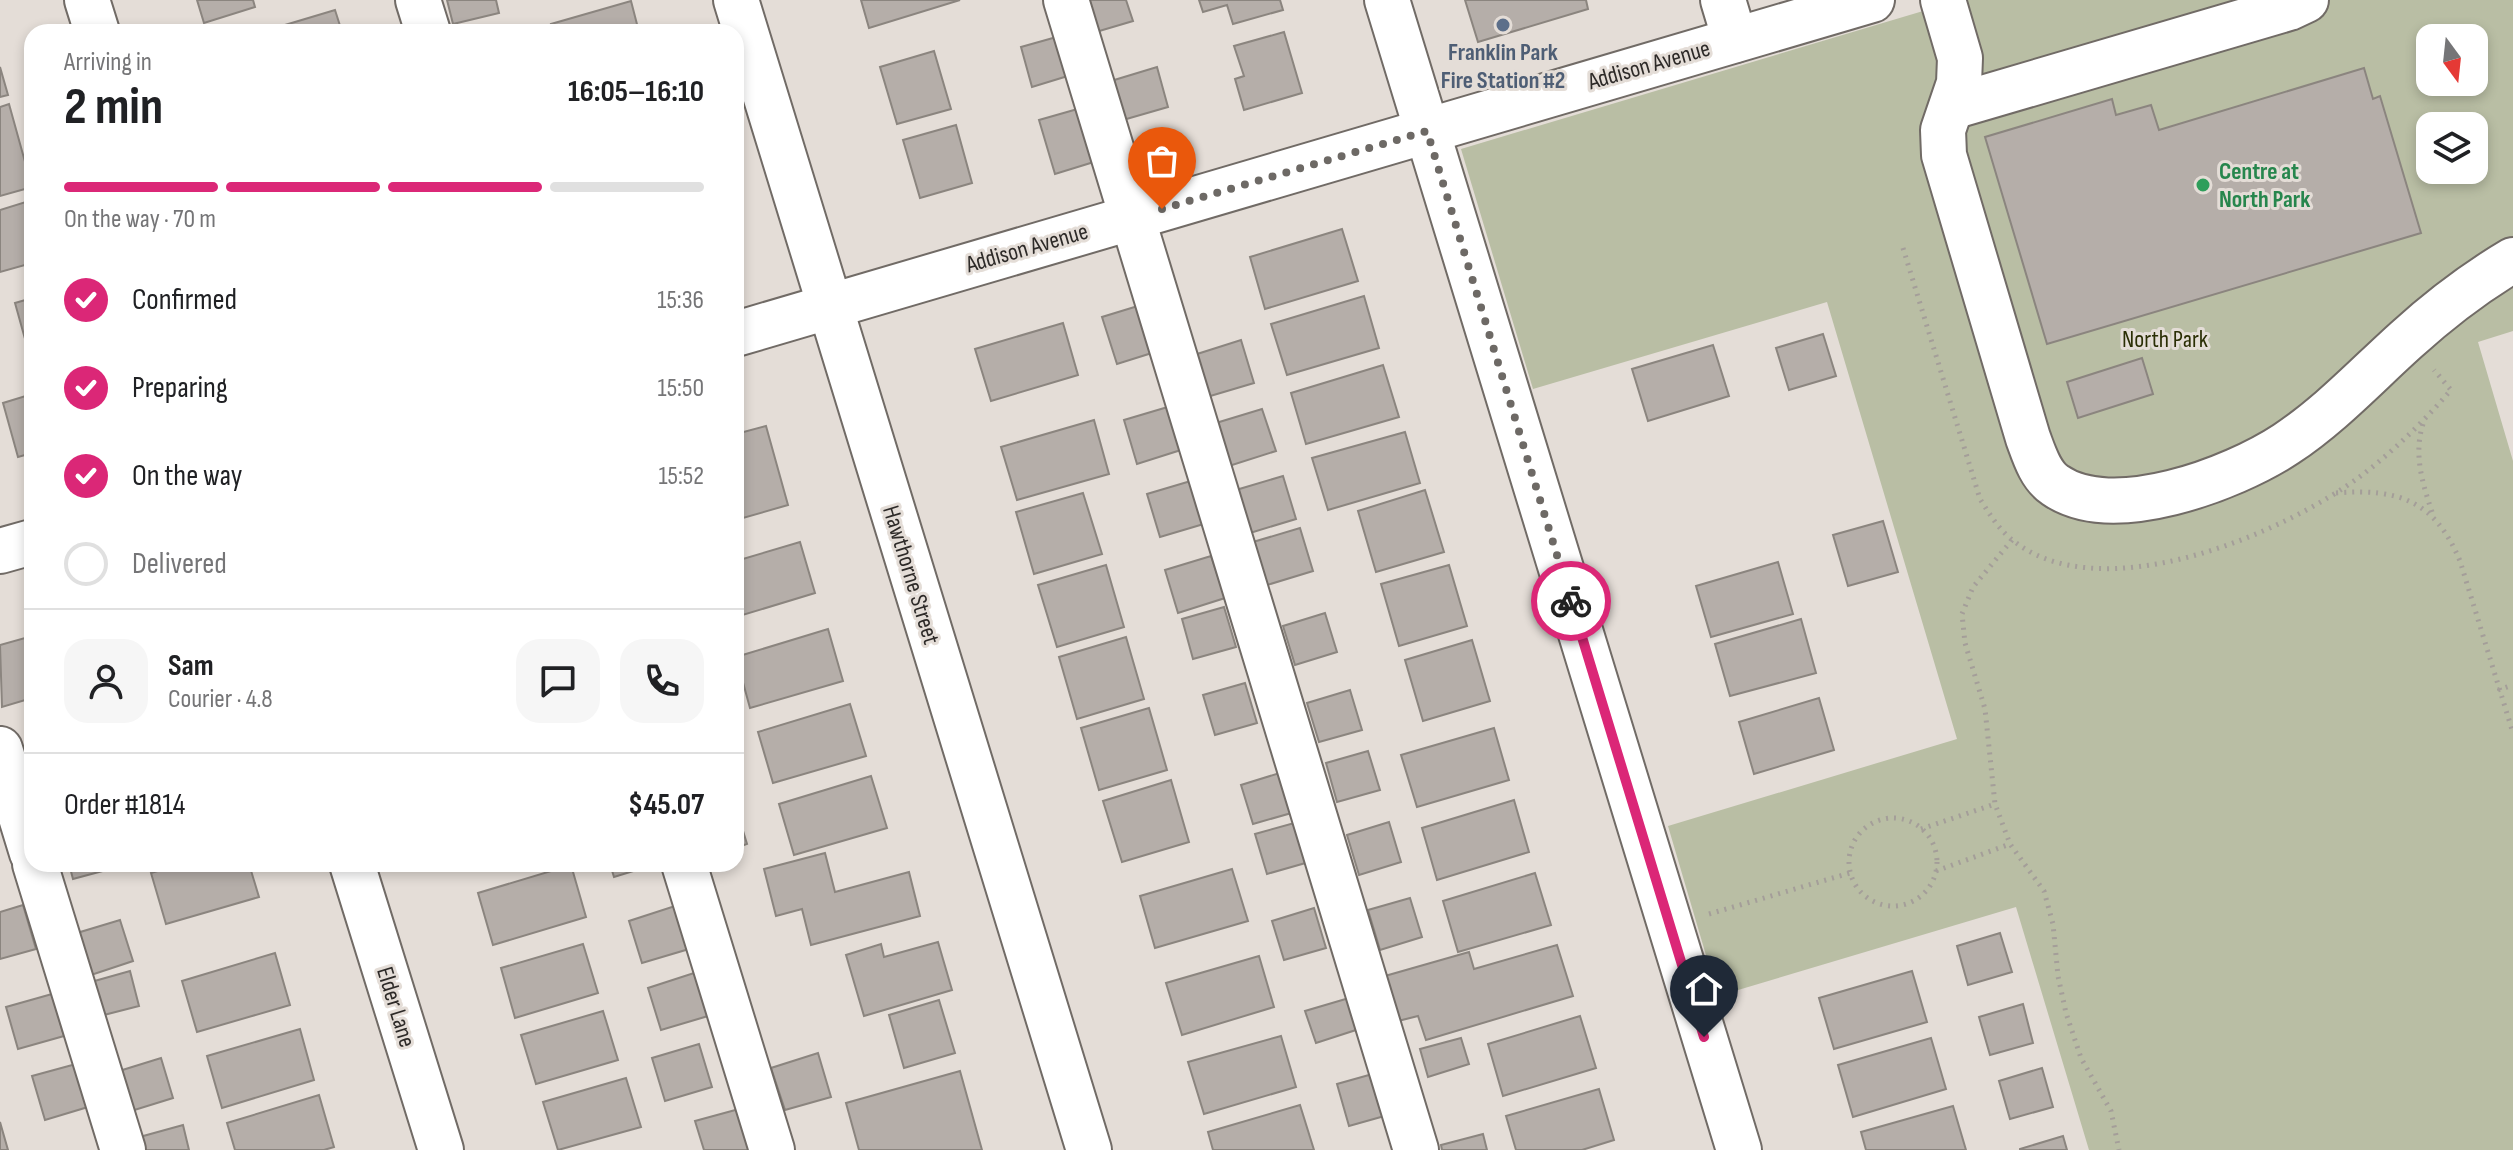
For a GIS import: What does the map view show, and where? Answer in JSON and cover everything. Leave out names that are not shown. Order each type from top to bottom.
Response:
[{"type":"street","points":[[87,0],[94,24]]},
{"type":"street","points":[[418,0],[426,24]]},
{"type":"street","name":"Hawthorne Street","points":[[736,0],[743,24]]},
{"type":"street","points":[[1066,0],[1416,1150]]},
{"type":"street","points":[[1387,0],[1739,1150]]},
{"type":"street","name":"Addison Avenue","points":[[744,332],[1427,131],[1729,20],[1872,0]]},
{"type":"street","points":[[1943,0],[1960,58],[1959,83],[1943,130],[1944,155],[2038,464],[2053,484],[2076,496],[2104,500],[2140,499],[2187,489],[2236,471],[2273,452],[2331,409],[2408,338],[2473,284],[2513,260]]},
{"type":"street","points":[[1952,107],[2306,0]]},
{"type":"street","name":"Hawthorne Street","points":[[744,27],[1089,1150]]},
{"type":"street","points":[[0,551],[24,544]]},
{"type":"street","points":[[0,749],[24,827]]},
{"type":"street","points":[[37,872],[123,1150]]},
{"type":"street","name":"Elder Lane","points":[[354,872],[441,1150]]},
{"type":"street","points":[[686,872],[772,1150]]},
{"type":"path","points":[[2424,420],[2419,438],[2423,485],[2434,516],[2449,535],[2460,561],[2513,733]]},
{"type":"path","points":[[2335,493],[2384,493],[2410,502],[2434,516]]},
{"type":"path","points":[[2012,540],[1973,587],[1962,614],[1965,643],[1985,709],[1995,804],[2010,844],[2044,891],[2053,924],[2058,976],[2066,1013],[2081,1058],[2111,1111],[2119,1150]]},
{"type":"path","points":[[2498,690],[2513,685]]},
{"type":"path","points":[[1921,829],[1995,804]]},
{"type":"path","points":[[1899,818],[1921,829],[1931,840],[1936,871],[1924,893],[1911,902],[1896,906],[1879,904],[1856,887],[1848,860],[1852,846],[1866,827],[1884,819],[1899,818]]},
{"type":"path","points":[[1936,871],[2010,844]]},
{"type":"path","points":[[1670,925],[1850,873]]},
{"type":"green space","name":"North Park","points":[[1960,0],[2513,0],[2513,331],[2478,342],[2513,461],[2513,1150],[2089,1150],[2016,907],[1718,996],[1668,826],[1957,739],[1827,302],[1533,389],[1461,149]]},
{"type":"building","points":[[197,0],[253,0],[255,7],[204,23]]},
{"type":"building","points":[[447,0],[496,0],[499,13],[453,24]]},
{"type":"building","points":[[861,0],[960,0],[869,28]]},
{"type":"building","points":[[1087,0],[1126,0],[1133,21],[1096,32]]},
{"type":"building","points":[[1199,0],[1280,0],[1283,10],[1233,24],[1227,5],[1203,12]]},
{"type":"building","name":"Franklin Park Fire Station #2","points":[[1465,0],[1586,0],[1588,9],[1478,42]]},
{"type":"building","points":[[631,1],[637,24],[551,24]]},
{"type":"building","points":[[335,10],[339,24],[288,24]]},
{"type":"building","points":[[1284,32],[1302,93],[1244,110],[1235,79],[1244,76],[1234,46]]},
{"type":"building","points":[[1060,36],[1071,75],[1032,87],[1021,47]]},
{"type":"building","points":[[934,51],[951,109],[897,124],[880,67]]},
{"type":"building","points":[[0,67],[8,95],[0,97]]},
{"type":"building","points":[[1157,67],[1168,107],[1123,120],[1111,81]]},
{"type":"building","name":"Centre at North Park","points":[[2364,68],[2373,99],[2380,96],[2421,233],[2047,344],[1985,137],[2112,99],[2116,115],[2151,105],[2159,130]]},
{"type":"building","points":[[9,104],[24,158],[24,189],[0,196],[0,107]]},
{"type":"building","points":[[1081,108],[1097,161],[1055,174],[1039,120]]},
{"type":"building","points":[[956,125],[972,183],[920,198],[903,140]]},
{"type":"building","points":[[24,202],[24,265],[0,272],[0,210]]},
{"type":"building","points":[[1342,229],[1358,281],[1265,309],[1250,257]]},
{"type":"building","points":[[1364,296],[1379,348],[1287,375],[1271,324]]},
{"type":"building","points":[[24,300],[24,335],[15,303]]},
{"type":"building","points":[[1141,305],[1155,352],[1117,364],[1102,317]]},
{"type":"building","points":[[1063,323],[1078,375],[991,401],[975,349]]},
{"type":"building","points":[[1823,334],[1836,376],[1789,390],[1776,348]]},
{"type":"building","points":[[1241,340],[1254,383],[1207,397],[1194,355]]},
{"type":"building","points":[[1713,345],[1729,396],[1648,421],[1632,369]]},
{"type":"building","points":[[2142,358],[2153,394],[2078,418],[2067,382]]},
{"type":"building","points":[[1383,365],[1399,417],[1306,444],[1291,393]]},
{"type":"building","points":[[24,396],[24,455],[18,457],[3,403]]},
{"type":"building","points":[[1171,406],[1184,449],[1137,464],[1124,420]]},
{"type":"building","points":[[1262,409],[1276,451],[1229,466],[1216,423]]},
{"type":"building","points":[[1094,420],[1109,474],[1017,500],[1001,447]]},
{"type":"building","points":[[766,426],[788,505],[744,518],[744,432]]},
{"type":"building","points":[[1405,432],[1420,483],[1328,510],[1312,458]]},
{"type":"building","points":[[1283,476],[1296,519],[1250,533],[1236,490]]},
{"type":"building","points":[[1194,480],[1207,523],[1160,537],[1147,494]]},
{"type":"building","points":[[1425,490],[1444,552],[1376,572],[1358,511]]},
{"type":"building","points":[[1083,493],[1102,554],[1034,574],[1016,512]]},
{"type":"building","points":[[1883,521],[1898,572],[1848,586],[1833,535]]},
{"type":"building","points":[[1300,528],[1313,571],[1267,585],[1253,542]]},
{"type":"building","points":[[800,542],[815,593],[744,615],[744,559]]},
{"type":"building","points":[[1211,556],[1225,598],[1178,613],[1165,570]]},
{"type":"building","points":[[1778,562],[1793,614],[1711,637],[1696,586]]},
{"type":"building","points":[[1106,565],[1124,627],[1057,647],[1038,585]]},
{"type":"building","points":[[1449,565],[1467,626],[1399,646],[1381,584]]},
{"type":"building","points":[[1224,607],[1236,647],[1193,659],[1182,619]]},
{"type":"building","points":[[1325,613],[1337,652],[1295,665],[1283,626]]},
{"type":"building","points":[[1801,619],[1816,673],[1730,696],[1715,644]]},
{"type":"building","points":[[828,629],[843,681],[750,708],[744,686],[744,655]]},
{"type":"building","points":[[1126,637],[1144,699],[1077,719],[1059,657]]},
{"type":"building","points":[[24,638],[24,700],[2,707],[0,645]]},
{"type":"building","points":[[1472,640],[1490,701],[1423,721],[1405,660]]},
{"type":"building","points":[[1245,683],[1257,723],[1215,735],[1203,695]]},
{"type":"building","points":[[1350,690],[1362,730],[1319,742],[1307,703]]},
{"type":"building","points":[[1819,698],[1834,750],[1754,774],[1739,722]]},
{"type":"building","points":[[850,704],[866,756],[773,783],[758,732]]},
{"type":"building","points":[[1149,708],[1167,770],[1099,790],[1081,728]]},
{"type":"building","points":[[1494,728],[1509,780],[1417,807],[1401,755]]},
{"type":"building","points":[[1368,751],[1380,790],[1337,802],[1326,763]]},
{"type":"building","points":[[1283,772],[1295,812],[1253,824],[1241,785]]},
{"type":"building","points":[[871,776],[887,828],[794,855],[779,804]]},
{"type":"building","points":[[1171,780],[1189,842],[1122,862],[1103,801]]},
{"type":"building","points":[[1514,800],[1529,852],[1437,880],[1422,828]]},
{"type":"building","points":[[1298,822],[1309,862],[1267,874],[1255,834]]},
{"type":"building","points":[[1389,822],[1401,862],[1359,875],[1347,835]]},
{"type":"building","points":[[825,853],[835,892],[909,872],[920,916],[811,945],[802,909],[776,916],[764,869]]},
{"type":"building","points":[[1232,869],[1248,921],[1155,948],[1140,896]]},
{"type":"building","points":[[71,872],[99,872],[73,879]]},
{"type":"building","points":[[251,872],[259,897],[166,924],[151,873]]},
{"type":"building","points":[[548,872],[573,872],[586,917],[493,945],[478,893]]},
{"type":"building","points":[[612,872],[630,872],[614,877]]},
{"type":"building","points":[[1535,873],[1551,925],[1458,952],[1443,901]]},
{"type":"building","points":[[1410,898],[1422,937],[1380,950],[1368,910]]},
{"type":"building","points":[[23,905],[36,949],[0,959],[0,912]]},
{"type":"building","points":[[675,906],[689,949],[642,963],[629,921]]},
{"type":"building","points":[[1314,908],[1326,948],[1284,960],[1272,921]]},
{"type":"building","points":[[120,920],[133,961],[91,975],[77,933]]},
{"type":"building","points":[[2000,933],[2012,972],[1968,985],[1957,946]]},
{"type":"building","points":[[938,942],[952,990],[864,1016],[846,955],[881,944],[884,957]]},
{"type":"building","points":[[583,944],[598,993],[515,1018],[501,968]]},
{"type":"building","points":[[1557,945],[1573,996],[1426,1040],[1418,1016],[1398,1021],[1385,976],[1469,952],[1474,969]]},
{"type":"building","points":[[275,953],[290,1005],[197,1032],[182,981]]},
{"type":"building","points":[[1259,956],[1274,1007],[1182,1035],[1166,983]]},
{"type":"building","points":[[130,971],[139,1006],[100,1016],[91,982]]},
{"type":"building","points":[[1912,971],[1927,1022],[1834,1049],[1819,998]]},
{"type":"building","points":[[694,973],[708,1016],[661,1030],[648,988]]},
{"type":"building","points":[[52,994],[64,1036],[18,1049],[6,1007]]},
{"type":"building","points":[[1349,998],[1359,1029],[1316,1043],[1305,1011]]},
{"type":"building","points":[[939,1000],[955,1053],[904,1068],[889,1015]]},
{"type":"building","points":[[2023,1004],[2033,1043],[1990,1055],[1979,1017]]},
{"type":"building","points":[[603,1011],[618,1060],[536,1084],[521,1035]]},
{"type":"building","points":[[1580,1016],[1596,1068],[1503,1096],[1488,1044]]},
{"type":"building","points":[[300,1029],[314,1080],[222,1108],[207,1056]]},
{"type":"building","points":[[1281,1036],[1296,1087],[1204,1114],[1188,1062]]},
{"type":"building","points":[[1461,1038],[1469,1064],[1428,1077],[1420,1049]]},
{"type":"building","points":[[1931,1038],[1946,1089],[1853,1117],[1838,1065]]},
{"type":"building","points":[[699,1044],[712,1087],[665,1101],[652,1058]]},
{"type":"building","points":[[818,1053],[831,1097],[785,1110],[771,1068]]},
{"type":"building","points":[[161,1058],[173,1098],[128,1112],[116,1072]]},
{"type":"building","points":[[76,1064],[88,1107],[45,1120],[32,1076]]},
{"type":"building","points":[[2042,1068],[2053,1107],[2010,1119],[1999,1081]]},
{"type":"building","points":[[960,1071],[982,1150],[859,1150],[846,1103]]},
{"type":"building","points":[[1376,1073],[1388,1115],[1349,1126],[1337,1084]]},
{"type":"building","points":[[626,1078],[641,1127],[558,1150],[543,1102]]},
{"type":"building","points":[[1599,1089],[1614,1140],[1582,1150],[1516,1150],[1506,1116]]},
{"type":"building","points":[[319,1095],[334,1147],[324,1150],[235,1150],[227,1123]]},
{"type":"building","points":[[1300,1105],[1314,1150],[1213,1150],[1208,1132]]},
{"type":"building","points":[[1953,1106],[1966,1150],[1866,1150],[1861,1132]]},
{"type":"building","points":[[739,1109],[750,1150],[704,1150],[695,1121]]},
{"type":"building","points":[[0,1122],[8,1150],[0,1150]]},
{"type":"building","points":[[183,1125],[189,1150],[140,1150],[136,1138]]},
{"type":"building","points":[[1483,1134],[1487,1150],[1442,1150],[1441,1145]]},
{"type":"building","points":[[2063,1136],[2067,1150],[2020,1150],[2020,1149]]},
{"type":"way so far","points":[[1162,209],[1427,131],[1571,601]]},
{"type":"place","name":"Franklin Park Fire Station #2","points":[[1503,25]]},
{"type":"place","name":"Centre at North Park","points":[[2203,185]]},
{"type":"route","points":[[1571,601],[1704,1037]]}]
